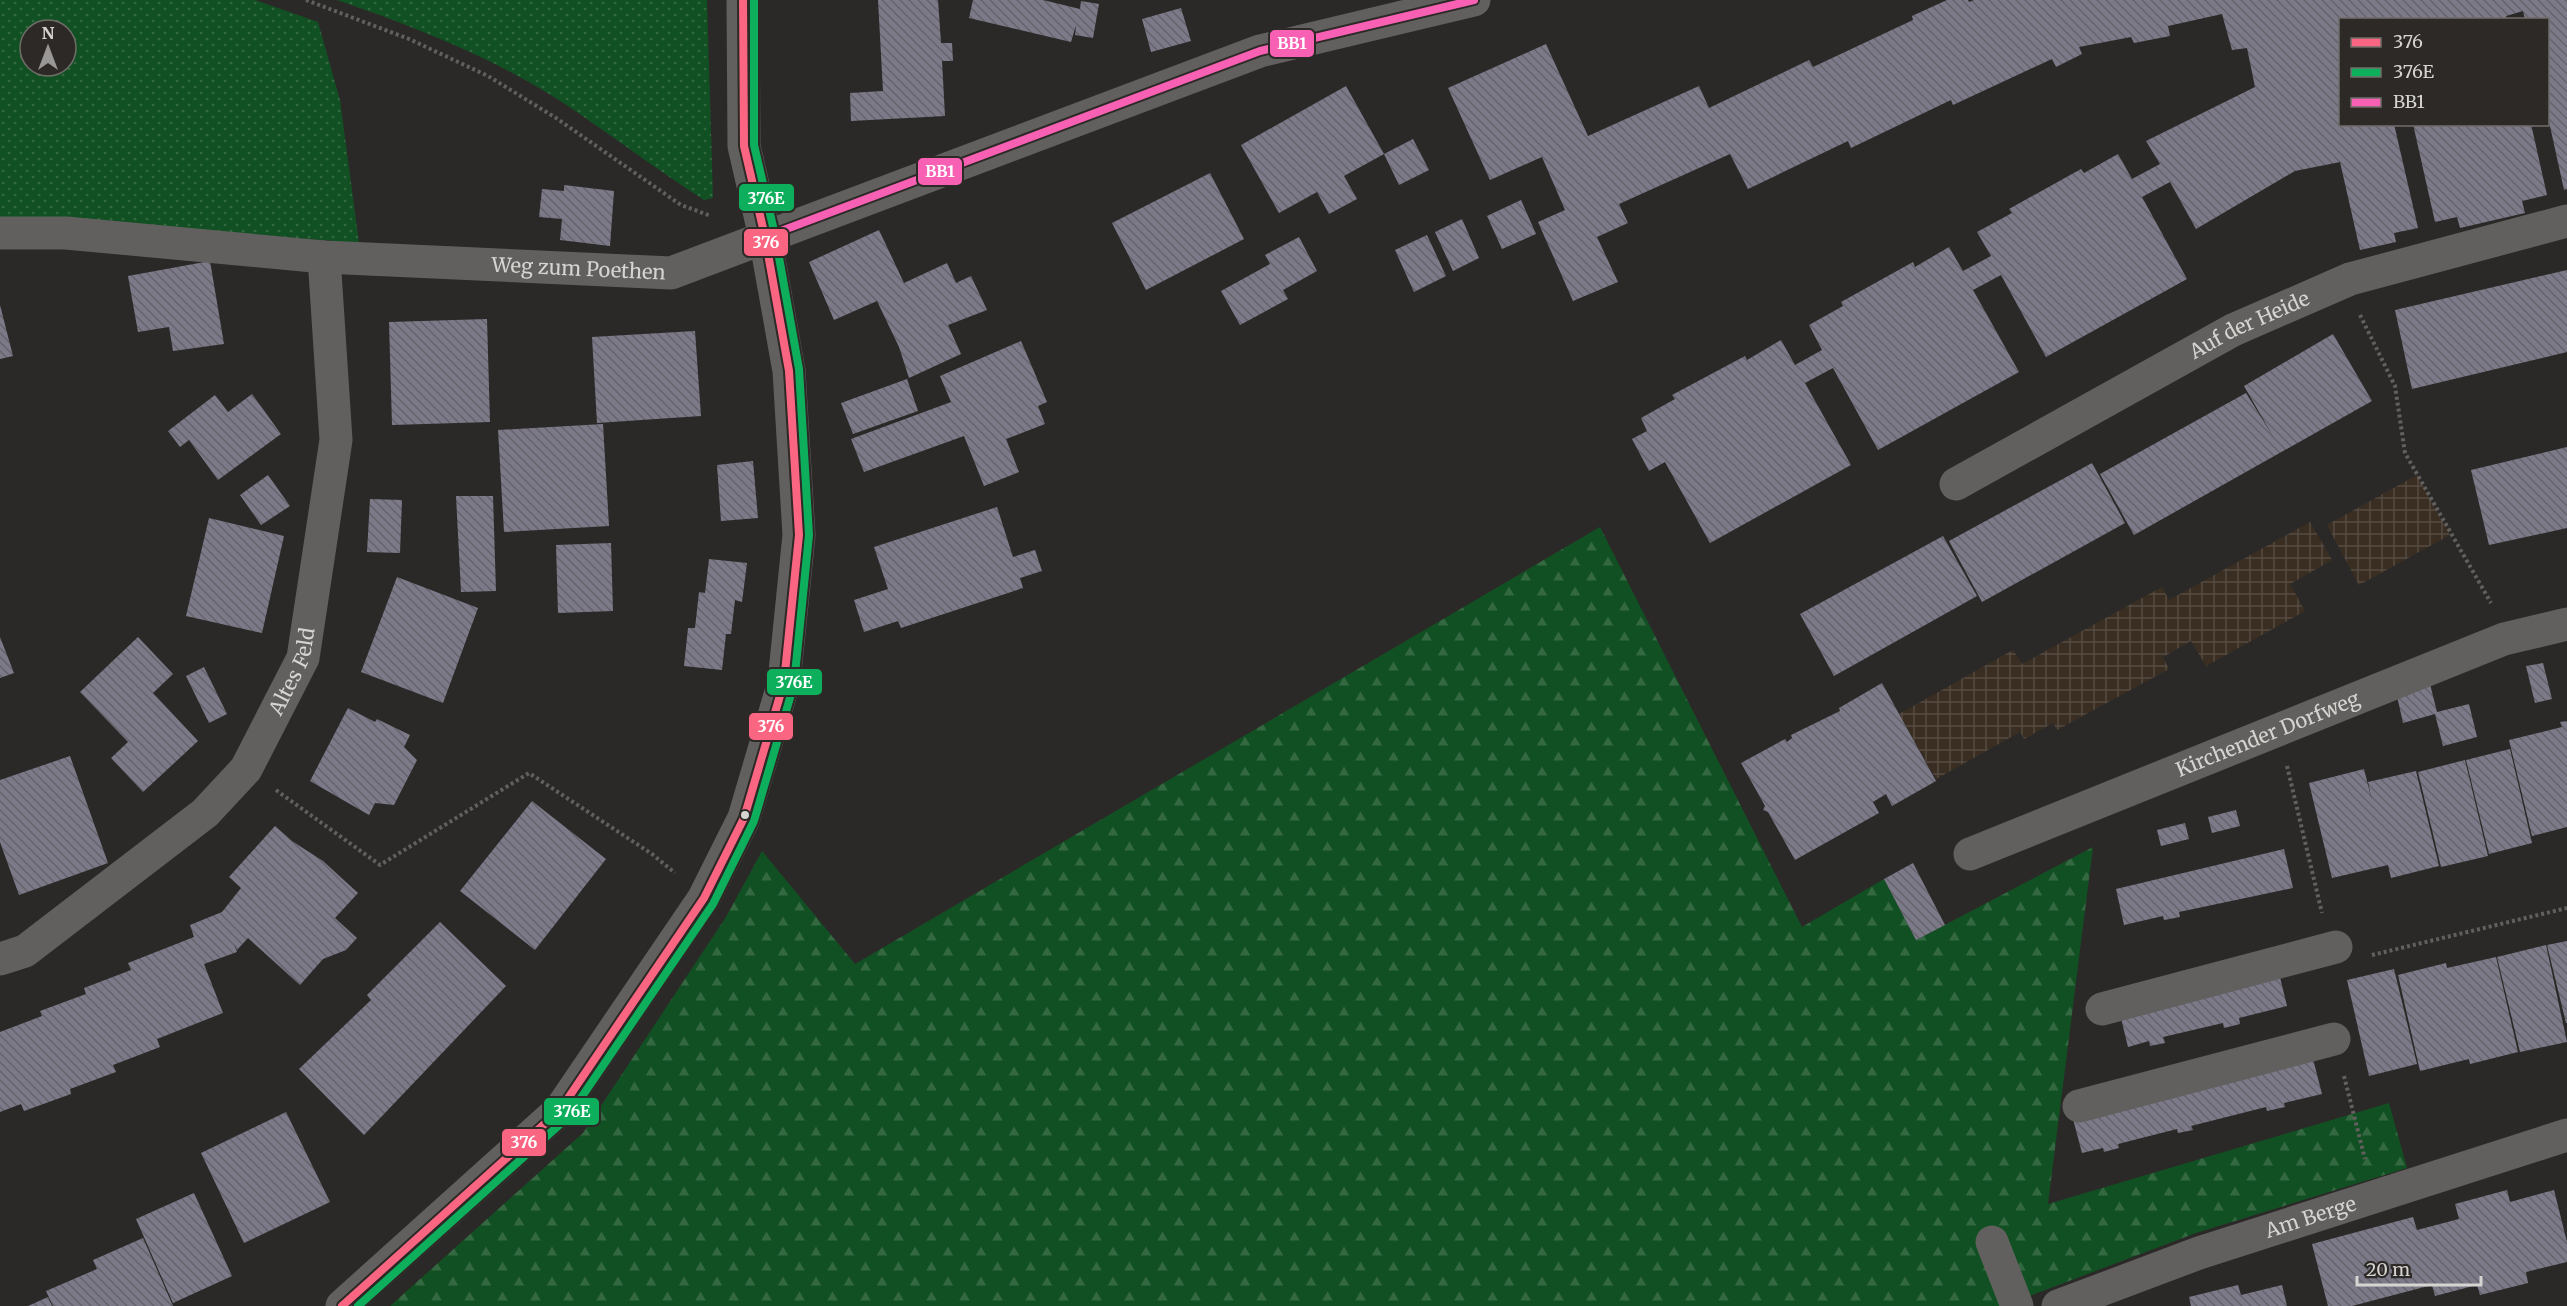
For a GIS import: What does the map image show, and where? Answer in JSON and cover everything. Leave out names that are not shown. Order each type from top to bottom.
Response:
[{"type":"street","points":[[342,1306],[561,1110],[704,898],[744,818],[784,682],[799,535],[789,371],[765,237],[744,146],[743,0]]},
{"type":"street","name":"Weg zum Poethen","points":[[0,233],[66,232],[324,257],[671,273],[1260,51],[1474,0]]},
{"type":"street","name":"Auf der Heide","points":[[1956,484],[2233,330],[2344,282],[2469,245],[2567,221]]},
{"type":"street","name":"Altes Feld","points":[[0,959],[25,951],[205,813],[246,769],[303,658],[336,440],[324,257]]},
{"type":"street","name":"Kirchender Dorfweg","points":[[1970,854],[2512,637],[2567,624]]},
{"type":"street","points":[[2102,1009],[2351,952]]},
{"type":"street","points":[[2079,1106],[2334,1039]]},
{"type":"street","name":"Am Berge","points":[[2058,1306],[2199,1253],[2567,1135]]},
{"type":"street","points":[[1992,1242],[2016,1306]]},
{"type":"path","points":[[306,0],[409,39],[488,76],[556,118],[681,205]]},
{"type":"path","points":[[2344,282],[2395,386],[2405,453],[2512,637]]},
{"type":"path","points":[[273,788],[380,865],[529,773],[652,854]]},
{"type":"path","points":[[2351,952],[2567,908]]},
{"type":"shaded area","points":[[2417,475],[2450,535],[2359,585],[2327,525]]},
{"type":"shaded area","points":[[2310,522],[2332,560],[2290,584],[2305,611],[2206,666],[2191,641],[2163,657],[2169,669],[2057,730],[2053,723],[2024,739],[2020,732],[1936,779],[1899,714],[2013,650],[2022,664],[2162,587],[2169,600]]},
{"type":"green space","points":[[0,0],[255,0],[318,22],[340,100],[359,243],[66,219],[0,219]]},
{"type":"green space","points":[[337,0],[707,0],[713,198],[704,200],[565,104],[511,72],[396,21]]},
{"type":"green space","points":[[1600,527],[1802,927],[1884,879],[1916,940],[2093,847],[2048,1204],[2389,1103],[2407,1168],[2196,1233],[2003,1306],[390,1306],[583,1133],[726,917],[762,851],[855,964]]},
{"type":"building","points":[[878,0],[938,0],[941,43],[952,43],[953,61],[942,61],[945,116],[851,121],[850,93],[883,91]]},
{"type":"building","points":[[973,0],[1043,0],[1080,9],[1081,1],[1099,4],[1093,38],[1075,35],[1076,25],[1071,42],[969,18]]},
{"type":"building","points":[[1947,0],[1968,0],[1969,2],[1974,0],[2567,0],[2567,189],[2564,190],[2549,122],[2549,18],[2525,18],[2523,11],[2506,16],[2506,18],[2339,18],[2339,126],[2394,126],[2418,228],[2394,233],[2396,242],[2360,250],[2340,162],[2295,171],[2196,229],[2170,182],[2142,197],[2187,279],[2046,357],[2001,275],[1973,290],[2019,372],[1878,450],[1833,368],[1805,383],[1851,465],[1710,543],[1665,462],[1649,471],[1632,439],[1647,431],[1641,418],[1675,399],[1672,395],[1745,356],[1747,360],[1781,340],[1795,365],[1822,350],[1809,325],[1843,306],[1841,302],[1913,262],[1915,267],[1949,247],[1963,271],[1991,256],[1977,232],[2012,213],[2009,209],[2081,169],[2084,173],[2118,154],[2132,179],[2160,164],[2146,141],[2255,87],[2247,48],[2232,50],[2222,14],[2168,26],[2170,36],[2134,43],[2131,37],[2079,47],[2082,54],[2056,67],[2052,59],[1953,105],[1951,100],[1851,148],[1848,141],[1748,189],[1730,154],[1619,204],[1628,223],[1597,237],[1618,282],[1573,301],[1538,222],[1565,210],[1542,157],[1490,180],[1448,88],[1546,44],[1588,136],[1699,86],[1709,108],[1809,60],[1813,67],[1913,20],[1912,16]]},
{"type":"building","points":[[1181,8],[1191,41],[1151,52],[1142,19]]},
{"type":"building","points":[[1346,86],[1384,154],[1344,176],[1357,199],[1329,214],[1317,192],[1279,213],[1241,145]]},
{"type":"building","points":[[2413,126],[2531,126],[2547,195],[2522,201],[2525,213],[2460,228],[2457,217],[2435,222]]},
{"type":"building","points":[[1413,139],[1429,170],[1399,185],[1384,154]]},
{"type":"building","points":[[1210,173],[1244,239],[1146,290],[1112,223]]},
{"type":"building","points":[[564,185],[614,191],[610,246],[560,240],[562,219],[539,217],[542,189],[564,191]]},
{"type":"building","points":[[1521,200],[1536,234],[1502,249],[1487,216]]},
{"type":"building","points":[[1462,219],[1479,258],[1453,271],[1435,232]]},
{"type":"building","points":[[879,230],[904,283],[947,263],[956,283],[971,276],[987,310],[948,325],[961,354],[909,378],[899,347],[877,301],[834,320],[809,262]]},
{"type":"building","points":[[1427,235],[1446,276],[1414,292],[1395,250]]},
{"type":"building","points":[[1299,237],[1317,271],[1283,290],[1288,299],[1240,325],[1221,291],[1270,264],[1265,255]]},
{"type":"building","points":[[210,261],[224,344],[173,351],[169,327],[138,332],[128,276]]},
{"type":"building","points":[[2567,270],[2567,352],[2412,389],[2395,310]]},
{"type":"building","points":[[0,305],[13,356],[0,359]]},
{"type":"building","points":[[487,319],[490,422],[392,425],[389,322]]},
{"type":"building","points":[[695,331],[701,416],[597,423],[592,337]]},
{"type":"building","points":[[2333,334],[2372,401],[2134,535],[2100,474],[2246,393],[2274,438],[2244,386]]},
{"type":"building","points":[[1021,341],[1047,402],[1038,406],[1045,424],[1006,439],[1019,472],[984,486],[964,436],[864,472],[851,439],[951,402],[940,376]]},
{"type":"building","points":[[907,379],[918,411],[853,434],[841,403]]},
{"type":"building","points":[[252,394],[281,434],[218,480],[189,440],[180,447],[168,431],[215,395],[228,412]]},
{"type":"building","points":[[603,424],[609,526],[504,532],[498,430]]},
{"type":"building","points":[[2567,447],[2567,528],[2489,545],[2471,470]]},
{"type":"building","points":[[753,461],[758,518],[721,521],[717,465]]},
{"type":"building","points":[[2092,463],[2125,523],[1982,602],[1949,541]]},
{"type":"building","points":[[268,475],[290,506],[261,525],[240,495]]},
{"type":"building","points":[[456,496],[493,496],[496,591],[461,592]]},
{"type":"building","points":[[370,499],[402,500],[400,553],[367,552]]},
{"type":"building","points":[[997,507],[1013,557],[1035,550],[1042,571],[1020,578],[1023,588],[901,628],[898,621],[864,632],[854,600],[888,589],[874,547]]},
{"type":"building","points":[[209,518],[284,536],[262,633],[186,616]]},
{"type":"building","points":[[1943,536],[1977,596],[1834,676],[1800,614]]},
{"type":"building","points":[[611,543],[613,611],[558,613],[556,545]]},
{"type":"building","points":[[709,559],[747,563],[742,602],[735,600],[731,634],[726,634],[722,670],[684,666],[688,628],[695,628],[699,592],[705,593]]},
{"type":"building","points":[[397,577],[478,608],[443,703],[361,672]]},
{"type":"building","points":[[0,637],[14,673],[0,678]]},
{"type":"building","points":[[138,637],[173,674],[153,693],[198,741],[143,792],[111,758],[128,742],[80,692]]},
{"type":"building","points":[[2543,663],[2552,699],[2535,703],[2526,666]]},
{"type":"building","points":[[204,667],[227,714],[209,723],[186,676]]},
{"type":"building","points":[[1882,683],[1936,781],[1892,806],[1886,794],[1873,802],[1879,813],[1795,860],[1768,812],[1763,810],[1765,806],[1741,763],[1785,739],[1787,742],[1792,738],[1791,735],[1840,711],[1839,708]]},
{"type":"building","points":[[2430,684],[2437,712],[2469,704],[2477,737],[2443,746],[2435,714],[2403,723],[2397,696]]},
{"type":"building","points":[[348,708],[375,722],[377,719],[410,735],[404,747],[417,760],[394,805],[375,803],[369,815],[310,781]]},
{"type":"building","points":[[2567,721],[2567,827],[2532,836],[2509,740],[2562,727],[2560,722]]},
{"type":"building","points":[[2510,749],[2532,843],[2489,854],[2466,760]]},
{"type":"building","points":[[70,756],[108,863],[19,895],[0,842],[0,780]]},
{"type":"building","points":[[2465,760],[2488,856],[2441,867],[2418,772]]},
{"type":"building","points":[[2364,769],[2372,801],[2368,782],[2416,771],[2439,866],[2391,878],[2388,865],[2332,878],[2309,783]]},
{"type":"building","points":[[532,801],[606,859],[535,950],[460,891]]},
{"type":"building","points":[[2236,810],[2240,826],[2212,833],[2208,817]]},
{"type":"building","points":[[2185,823],[2189,839],[2161,846],[2157,830]]},
{"type":"building","points":[[275,826],[292,841],[323,861],[358,893],[335,918],[357,938],[346,950],[323,959],[300,985],[248,938],[237,950],[234,944],[237,952],[204,964],[223,1013],[157,1039],[160,1047],[113,1065],[116,1072],[70,1089],[71,1094],[24,1111],[21,1104],[0,1112],[0,1032],[42,1016],[40,1011],[86,994],[84,988],[131,970],[128,963],[194,937],[190,925],[222,912],[241,888],[229,877]]},
{"type":"building","points":[[2284,849],[2293,888],[2179,912],[2180,917],[2164,920],[2163,916],[2124,925],[2116,889]]},
{"type":"building","points":[[1913,863],[1945,925],[1916,940],[1884,879]]},
{"type":"building","points":[[440,922],[506,986],[364,1135],[299,1069],[371,1000],[367,995]]},
{"type":"building","points":[[2567,941],[2567,1023],[2566,1023],[2547,945]]},
{"type":"building","points":[[2546,945],[2567,1042],[2520,1052],[2497,957]]},
{"type":"building","points":[[2496,957],[2518,1052],[2470,1064],[2469,1059],[2420,1071],[2398,975],[2446,963],[2447,968]]},
{"type":"building","points":[[2278,969],[2287,1006],[2239,1018],[2240,1024],[2224,1028],[2223,1023],[2163,1037],[2165,1043],[2150,1046],[2149,1041],[2128,1047],[2119,1010]]},
{"type":"building","points":[[2394,969],[2417,1064],[2369,1076],[2347,980]]},
{"type":"building","points":[[2313,1059],[2322,1094],[2284,1103],[2285,1107],[2267,1111],[2266,1107],[2191,1126],[2193,1130],[2178,1133],[2177,1129],[2118,1144],[2119,1148],[2104,1152],[2103,1148],[2082,1153],[2073,1119]]},
{"type":"building","points":[[286,1112],[330,1202],[244,1243],[201,1153]]},
{"type":"building","points":[[2507,1190],[2510,1202],[2554,1190],[2567,1242],[2567,1262],[2526,1272],[2528,1283],[2480,1295],[2477,1285],[2435,1296],[2432,1285],[2352,1306],[2328,1306],[2312,1244],[2413,1217],[2417,1230],[2459,1219],[2455,1204]]},
{"type":"building","points":[[194,1193],[232,1276],[173,1303],[136,1219]]},
{"type":"building","points":[[143,1238],[173,1306],[53,1306],[46,1291],[97,1269],[93,1260]]},
{"type":"building","points":[[2238,1285],[2241,1295],[2282,1285],[2287,1306],[2191,1306],[2189,1297]]},
{"type":"building","points":[[48,1297],[52,1306],[28,1306]]},
{"type":"transit line","name":"376","points":[[342,1306],[560,1110],[704,898],[744,818],[784,682],[799,535],[789,371],[765,237],[744,146],[743,0]]},
{"type":"transit line","name":"376E","points":[[358,1306],[568,1117],[713,904],[754,821],[794,684],[809,535],[799,369],[775,235],[754,145],[754,0]]},
{"type":"transit line","name":"BB1","points":[[765,237],[1260,51],[1474,0]]}]
